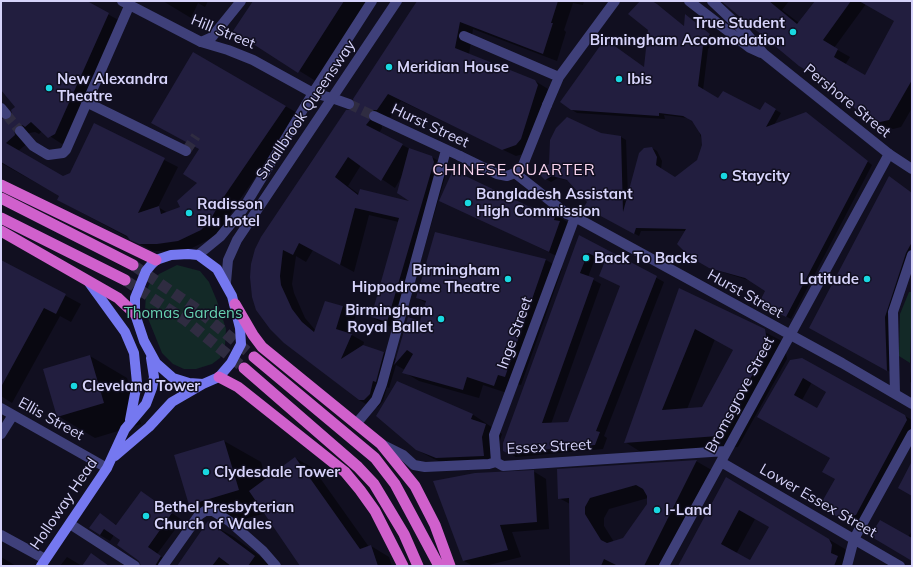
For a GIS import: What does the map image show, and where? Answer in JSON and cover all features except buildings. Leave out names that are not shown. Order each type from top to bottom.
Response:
[{"type":"highway","points":[[1,184],[156,260]]},
{"type":"highway","points":[[1,198],[133,265]]},
{"type":"highway","points":[[1,218],[125,280]]},
{"type":"highway","points":[[1,231],[118,298],[135,314]]},
{"type":"highway","points":[[235,304],[253,335],[262,347],[381,444],[415,486],[435,525],[450,566]]},
{"type":"highway","points":[[254,357],[375,458],[395,484],[439,566]]},
{"type":"highway","points":[[244,368],[358,467],[374,484],[404,534],[418,566]]},
{"type":"highway","points":[[220,378],[238,387],[345,472],[375,511],[403,566]]},
{"type":"main road","points":[[171,255],[198,255],[217,269],[226,282],[235,304],[240,328],[240,344],[231,363],[220,378],[203,384],[189,383],[173,378],[156,363],[150,354],[139,329],[135,314],[135,298],[146,271],[156,260],[171,255]]},
{"type":"main road","points":[[88,281],[125,332],[134,353],[137,383],[129,422]]},
{"type":"main road","name":"Holloway Head","points":[[43,563],[107,468],[113,458],[124,429],[146,404],[152,388],[154,377],[150,354]]},
{"type":"main road","name":"Holloway Head","points":[[113,458],[149,427],[172,402],[203,384]]},
{"type":"street","points":[[142,1],[146,12]]},
{"type":"street","points":[[201,42],[212,36],[240,1]]},
{"type":"street","name":"Smallbrook Queensway","points":[[198,255],[220,237],[243,209],[313,92],[372,1]]},
{"type":"street","name":"Smallbrook Queensway","points":[[226,282],[228,260],[237,240],[398,1]]},
{"type":"street","points":[[515,173],[523,165],[559,77],[615,1]]},
{"type":"street","name":"Pershore Street","points":[[689,1],[750,48],[764,54]]},
{"type":"street","name":"Pershore Street","points":[[712,1],[746,32],[764,54],[889,154],[912,169]]},
{"type":"street","points":[[20,131],[33,146],[48,155],[63,153],[70,142],[126,3]]},
{"type":"street","name":"Hill Street","points":[[126,3],[146,12],[201,42],[228,50],[253,60],[313,92],[332,98]]},
{"type":"street","points":[[464,36],[559,77]]},
{"type":"street","points":[[332,98],[349,104]]},
{"type":"street","points":[[86,102],[186,151]]},
{"type":"street","name":"Hurst Street","points":[[374,116],[497,174],[507,176],[515,173],[566,213],[842,363],[912,404]]},
{"type":"street","points":[[356,424],[376,400],[382,384],[446,150]]},
{"type":"street","name":"Bromsgrove Street","points":[[664,566],[889,154]]},
{"type":"street","name":"Inge Street","points":[[496,462],[494,435],[575,217]]},
{"type":"street","points":[[895,394],[893,312],[912,255]]},
{"type":"street","name":"Ellis Street","points":[[1,408],[107,468]]},
{"type":"street","points":[[1,434],[13,415]]},
{"type":"street","points":[[847,566],[854,539],[912,434]]},
{"type":"street","name":"Essex Street","points":[[381,444],[403,455],[414,465],[426,467],[489,464],[496,462],[503,466],[726,451]]},
{"type":"street","name":"Lower Essex Street","points":[[720,462],[900,566]]},
{"type":"street","points":[[164,566],[199,515],[205,511],[213,511],[229,521],[263,550],[276,566]]},
{"type":"street","points":[[70,524],[134,566]]},
{"type":"street","points":[[1,535],[43,563]]},
{"type":"green space","name":"Thomas Gardens","points":[[177,265],[200,271],[209,282],[226,329],[225,345],[220,358],[212,364],[196,369],[184,369],[173,364],[162,353],[145,311],[146,292],[150,283],[159,274]]},
{"type":"green space","points":[[909,292],[912,292],[910,363],[899,356],[900,314]]},
{"type":"tunnel","points":[[349,104],[374,116]]},
{"type":"tunnel","points":[[6,114],[20,131]]},
{"type":"tunnel","points":[[186,151],[196,136]]},
{"type":"tunnel","points":[[133,265],[194,307],[254,357]]},
{"type":"tunnel","points":[[125,280],[185,320],[244,368]]},
{"type":"place","name":"True Student Birmingham Accomodation","points":[[793,32]]},
{"type":"place","name":"Meridian House","points":[[389,67]]},
{"type":"place","name":"Ibis","points":[[619,79]]},
{"type":"place","name":"New Alexandra Theatre","points":[[49,88]]},
{"type":"place","name":"Staycity","points":[[724,176]]},
{"type":"place","name":"Bangladesh Assistant High Commission","points":[[468,203]]},
{"type":"place","name":"Radisson Blu hotel","points":[[189,213]]},
{"type":"place","name":"Back To Backs","points":[[586,258]]},
{"type":"place","name":"Birmingham Hippodrome Theatre","points":[[508,279]]},
{"type":"place","name":"Latitude","points":[[867,279]]},
{"type":"place","name":"Birmingham Royal Ballet","points":[[441,319]]},
{"type":"place","name":"Cleveland Tower","points":[[74,386]]},
{"type":"place","name":"Clydesdale Tower","points":[[206,472]]},
{"type":"place","name":"I-Land","points":[[657,510]]},
{"type":"place","name":"Bethel Presbyterian Church of Wales","points":[[146,516]]},
{"type":"district","name":"CHINESE QUARTER","points":[[514,170]]}]
